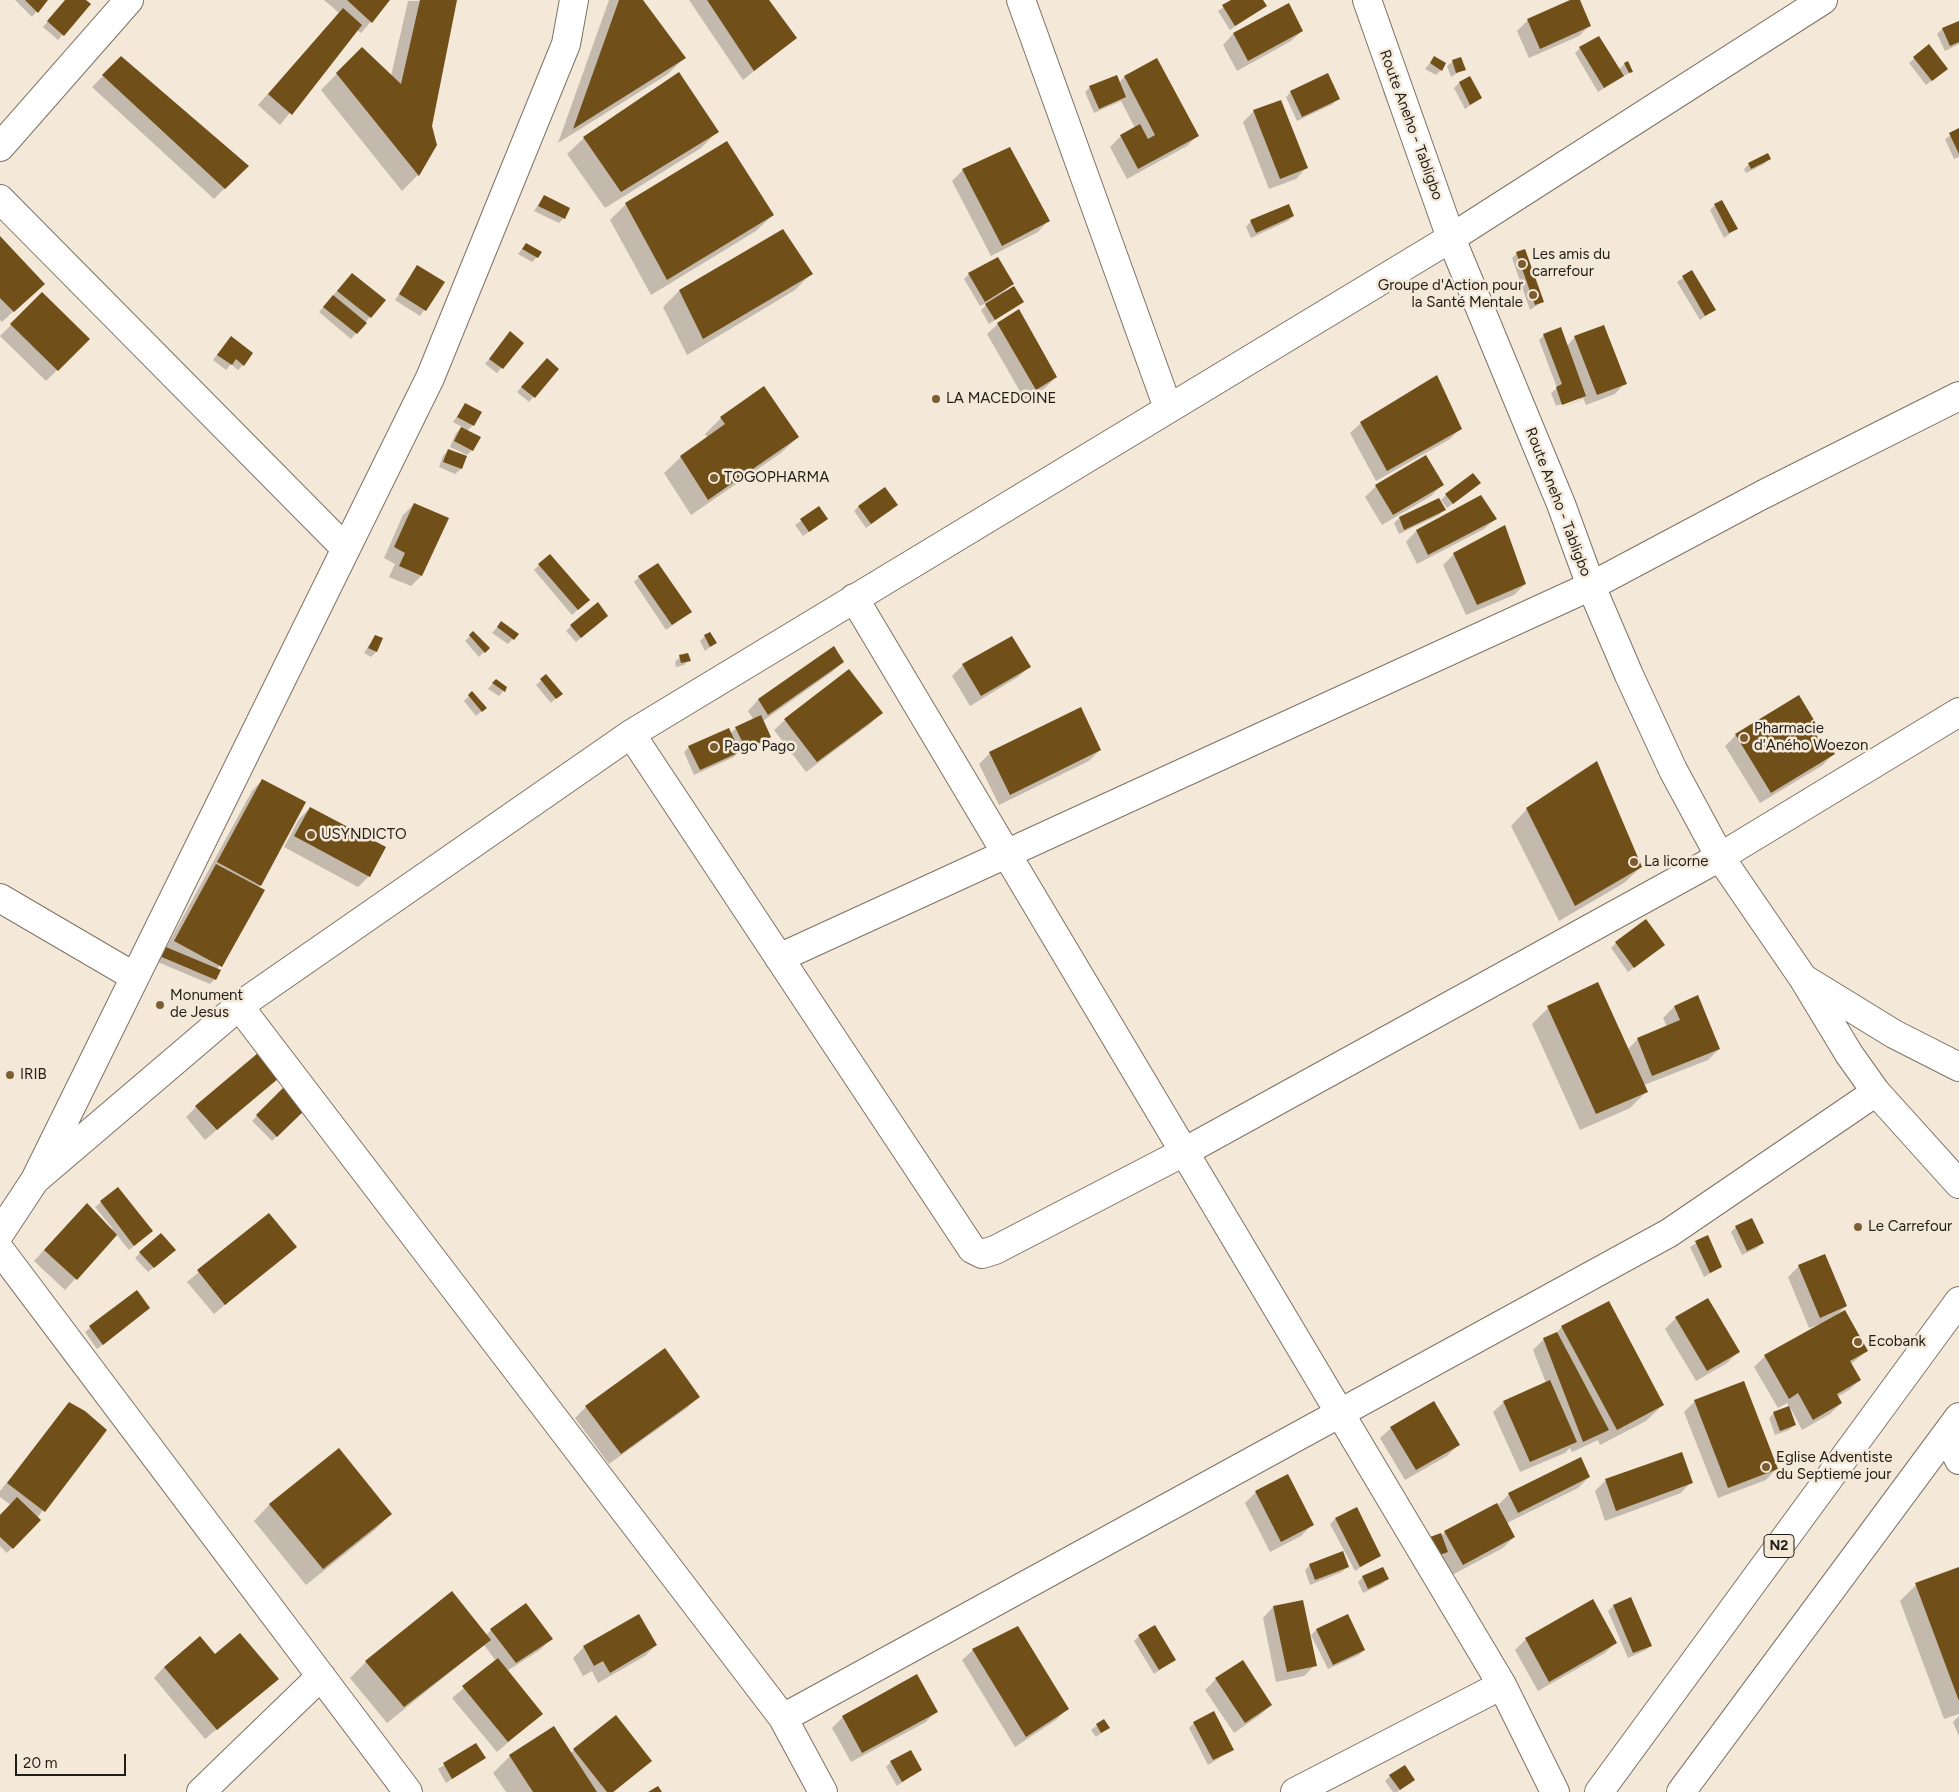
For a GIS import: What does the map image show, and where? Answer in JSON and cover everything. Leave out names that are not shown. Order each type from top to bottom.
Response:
[{"type":"main road","points":[[0,146],[129,0]]},
{"type":"main road","points":[[0,1233],[35,1180],[430,378],[566,44],[574,0]]},
{"type":"main road","points":[[1020,0],[1168,408]]},
{"type":"main road","name":"Route Aneho - Tabligbo","points":[[1367,0],[1452,238],[1561,504],[1591,586],[1628,675],[1673,770],[1720,857],[1803,978],[1849,1054],[1876,1092],[1959,1184]]},
{"type":"main road","points":[[35,1180],[239,1006],[631,734],[1452,238],[1823,0]]},
{"type":"main road","points":[[0,199],[346,550]]},
{"type":"main road","points":[[779,958],[1006,852],[1591,586],[1762,495],[1959,396]]},
{"type":"main road","points":[[854,598],[1502,1686],[1555,1792]]},
{"type":"main road","points":[[631,734],[972,1249],[982,1254],[995,1250],[1184,1152],[1720,857],[1959,712]]},
{"type":"main road","points":[[0,898],[135,977]]},
{"type":"main road","points":[[1803,978],[1894,1034],[1959,1067]]},
{"type":"main road","points":[[239,1006],[783,1718],[824,1792]]},
{"type":"main road","points":[[783,1718],[1669,1233],[1876,1092]]},
{"type":"main road","points":[[0,1250],[408,1792]]},
{"type":"main road","name":"N2","points":[[1599,1792],[1959,1300]]},
{"type":"main road","points":[[1953,1426],[1959,1460]]},
{"type":"main road","points":[[1681,1792],[1953,1426]]},
{"type":"main road","points":[[201,1792],[322,1676]]},
{"type":"main road","points":[[1295,1792],[1502,1686]]},
{"type":"building","points":[[25,0],[48,0],[38,13]]},
{"type":"building","points":[[65,0],[86,0],[91,4],[64,36],[47,21]]},
{"type":"building","points":[[347,0],[390,0],[372,23]]},
{"type":"building","points":[[420,0],[457,0],[432,126],[437,145],[419,176],[336,73],[362,47],[401,84]]},
{"type":"building","points":[[619,0],[643,0],[686,58],[573,129]]},
{"type":"building","points":[[707,0],[769,0],[797,38],[754,71]]},
{"type":"building","points":[[1231,0],[1263,0],[1267,6],[1235,26],[1222,5]]},
{"type":"building","points":[[1570,0],[1580,0],[1591,26],[1540,49],[1527,19]]},
{"type":"building","points":[[1289,3],[1303,31],[1248,61],[1233,33]]},
{"type":"building","points":[[343,8],[362,25],[292,115],[268,94]]},
{"type":"building","points":[[1959,21],[1959,42],[1950,46],[1942,28]]},
{"type":"building","points":[[1599,36],[1624,76],[1604,88],[1579,47]]},
{"type":"building","points":[[1929,44],[1948,69],[1932,81],[1913,57]]},
{"type":"building","points":[[121,56],[249,166],[225,189],[102,75]]},
{"type":"building","points":[[1434,56],[1446,63],[1442,71],[1430,63]]},
{"type":"building","points":[[1461,57],[1466,70],[1456,73],[1452,60]]},
{"type":"building","points":[[1157,58],[1199,136],[1138,169],[1120,135],[1140,124],[1148,139],[1155,135],[1124,76]]},
{"type":"building","points":[[1628,61],[1633,72],[1629,73],[1624,63]]},
{"type":"building","points":[[679,72],[719,132],[621,192],[583,137]]},
{"type":"building","points":[[1328,73],[1340,99],[1302,117],[1290,91]]},
{"type":"building","points":[[1117,75],[1126,97],[1099,109],[1089,86]]},
{"type":"building","points":[[1470,76],[1482,98],[1470,105],[1459,82]]},
{"type":"building","points":[[1281,100],[1308,168],[1280,179],[1253,110]]},
{"type":"building","points":[[1959,128],[1959,154],[1949,133]]},
{"type":"building","points":[[727,141],[774,215],[667,280],[625,203]]},
{"type":"building","points":[[1010,147],[1050,221],[1002,246],[962,169]]},
{"type":"building","points":[[1768,153],[1771,159],[1751,169],[1748,163]]},
{"type":"building","points":[[544,195],[570,208],[565,219],[538,206]]},
{"type":"building","points":[[1722,200],[1738,229],[1729,233],[1714,204]]},
{"type":"building","points":[[1289,204],[1294,216],[1256,233],[1250,220]]},
{"type":"building","points":[[783,229],[813,274],[703,339],[679,290]]},
{"type":"building","points":[[0,236],[45,284],[14,312],[0,298]]},
{"type":"building","points":[[526,243],[542,252],[538,258],[522,249]]},
{"type":"building","points":[[1525,249],[1544,302],[1535,305],[1516,252]]},
{"type":"building","points":[[998,257],[1014,284],[985,302],[968,273]]},
{"type":"building","points":[[417,265],[445,282],[426,311],[399,294]]},
{"type":"building","points":[[1692,270],[1716,310],[1705,316],[1682,276]]},
{"type":"building","points":[[352,273],[386,300],[371,318],[337,291]]},
{"type":"building","points":[[1014,286],[1024,302],[995,320],[985,304]]},
{"type":"building","points":[[42,292],[90,339],[58,371],[10,324]]},
{"type":"building","points":[[333,295],[367,323],[357,334],[323,307]]},
{"type":"building","points":[[1019,309],[1057,377],[1036,390],[997,323]]},
{"type":"building","points":[[1604,325],[1627,384],[1597,395],[1574,336]]},
{"type":"building","points":[[1561,327],[1586,396],[1562,405],[1556,387],[1562,384],[1543,334]]},
{"type":"building","points":[[510,331],[524,343],[503,369],[489,359]]},
{"type":"building","points":[[231,336],[253,353],[244,366],[236,359],[232,365],[217,355]]},
{"type":"building","points":[[547,358],[559,369],[535,398],[521,387]]},
{"type":"building","points":[[1437,375],[1462,429],[1387,471],[1360,422]]},
{"type":"building","points":[[764,386],[799,437],[708,500],[680,456],[725,424],[720,417]]},
{"type":"building","points":[[465,403],[482,412],[474,426],[457,417]]},
{"type":"building","points":[[461,427],[481,437],[473,451],[454,441]]},
{"type":"building","points":[[448,449],[467,456],[462,469],[443,462]]},
{"type":"building","points":[[1426,455],[1444,485],[1393,515],[1375,485]]},
{"type":"building","points":[[1473,473],[1481,483],[1453,504],[1445,494]]},
{"type":"building","points":[[885,487],[898,505],[871,524],[858,506]]},
{"type":"building","points":[[1481,495],[1497,519],[1428,555],[1416,530]]},
{"type":"building","points":[[1439,498],[1446,510],[1404,530],[1399,517]]},
{"type":"building","points":[[414,503],[449,518],[422,576],[399,566],[405,553],[394,547]]},
{"type":"building","points":[[819,506],[828,519],[809,532],[800,519]]},
{"type":"building","points":[[1505,525],[1526,584],[1477,605],[1453,553]]},
{"type":"building","points":[[550,554],[590,600],[578,610],[538,564]]},
{"type":"building","points":[[658,563],[692,612],[672,625],[638,576]]},
{"type":"building","points":[[598,602],[608,616],[581,638],[570,625]]},
{"type":"building","points":[[501,621],[519,634],[514,640],[497,627]]},
{"type":"building","points":[[473,631],[490,648],[485,653],[469,635]]},
{"type":"building","points":[[710,632],[717,643],[710,647],[704,635]]},
{"type":"building","points":[[375,635],[383,638],[377,652],[368,648]]},
{"type":"building","points":[[1012,636],[1031,667],[981,696],[962,664]]},
{"type":"building","points":[[834,646],[844,662],[768,715],[758,699]]},
{"type":"building","points":[[688,653],[691,661],[681,663],[679,655]]},
{"type":"building","points":[[849,669],[883,713],[817,762],[784,719]]},
{"type":"building","points":[[546,674],[563,694],[556,699],[540,679]]},
{"type":"building","points":[[496,679],[507,687],[505,692],[492,683]]},
{"type":"building","points":[[472,691],[487,708],[482,712],[468,695]]},
{"type":"building","points":[[1799,695],[1820,730],[1815,733],[1825,749],[1830,746],[1835,754],[1771,793],[1735,734]]},
{"type":"building","points":[[1081,707],[1101,750],[1010,795],[989,752]]},
{"type":"building","points":[[761,715],[771,737],[746,749],[735,727]]},
{"type":"building","points":[[729,728],[740,752],[700,770],[688,746]]},
{"type":"building","points":[[1597,761],[1642,867],[1575,906],[1526,808]]},
{"type":"building","points":[[262,779],[306,802],[261,886],[217,862]]},
{"type":"building","points":[[310,807],[386,847],[370,877],[294,836]]},
{"type":"building","points":[[216,864],[265,890],[222,967],[174,941]]},
{"type":"building","points":[[1646,919],[1665,945],[1634,968],[1615,942]]},
{"type":"building","points":[[161,945],[221,970],[216,980],[157,955]]},
{"type":"building","points":[[1598,982],[1648,1092],[1596,1114],[1547,1006]]},
{"type":"building","points":[[1698,995],[1720,1049],[1652,1076],[1637,1038],[1680,1020],[1674,1006]]},
{"type":"building","points":[[258,1053],[279,1078],[217,1130],[195,1106]]},
{"type":"building","points":[[286,1085],[308,1107],[277,1137],[256,1115]]},
{"type":"building","points":[[118,1187],[153,1231],[134,1246],[100,1201]]},
{"type":"building","points":[[87,1203],[117,1235],[77,1280],[44,1250]]},
{"type":"building","points":[[269,1213],[297,1247],[225,1305],[197,1270]]},
{"type":"building","points":[[1752,1218],[1764,1243],[1747,1251],[1735,1226]]},
{"type":"building","points":[[161,1233],[176,1250],[154,1268],[139,1252]]},
{"type":"building","points":[[1708,1235],[1722,1267],[1710,1273],[1695,1241]]},
{"type":"building","points":[[1825,1254],[1847,1306],[1820,1318],[1798,1265]]},
{"type":"building","points":[[137,1290],[150,1308],[103,1345],[89,1326]]},
{"type":"building","points":[[1708,1298],[1740,1352],[1707,1371],[1675,1317]]},
{"type":"building","points":[[1609,1301],[1664,1405],[1617,1430],[1561,1326]]},
{"type":"building","points":[[1845,1310],[1868,1351],[1850,1361],[1861,1380],[1837,1394],[1842,1403],[1813,1420],[1798,1393],[1789,1399],[1764,1355]]},
{"type":"building","points":[[1557,1332],[1609,1430],[1583,1442],[1543,1338]]},
{"type":"building","points":[[665,1348],[700,1397],[621,1454],[585,1406]]},
{"type":"building","points":[[1550,1380],[1577,1442],[1530,1462],[1503,1401]]},
{"type":"building","points":[[1744,1381],[1778,1469],[1728,1488],[1694,1400]]},
{"type":"building","points":[[1434,1401],[1460,1445],[1416,1470],[1390,1427]]},
{"type":"building","points":[[69,1402],[85,1411],[107,1430],[45,1512],[7,1483]]},
{"type":"building","points":[[1789,1406],[1796,1425],[1780,1431],[1773,1412]]},
{"type":"building","points":[[339,1448],[392,1514],[323,1569],[269,1504]]},
{"type":"building","points":[[1682,1452],[1693,1483],[1616,1511],[1605,1479]]},
{"type":"building","points":[[1581,1457],[1590,1477],[1518,1513],[1508,1493]]},
{"type":"building","points":[[1288,1474],[1314,1525],[1281,1542],[1255,1491]]},
{"type":"building","points":[[17,1497],[41,1520],[13,1549],[0,1537],[0,1515]]},
{"type":"building","points":[[1497,1503],[1515,1537],[1463,1565],[1444,1531]]},
{"type":"building","points":[[1357,1507],[1381,1556],[1360,1567],[1335,1518]]},
{"type":"building","points":[[1441,1533],[1448,1552],[1437,1556],[1430,1537]]},
{"type":"building","points":[[1343,1551],[1349,1567],[1315,1580],[1309,1564]]},
{"type":"building","points":[[1383,1567],[1389,1579],[1368,1589],[1362,1576]]},
{"type":"building","points":[[1959,1567],[1959,1701],[1915,1583]]},
{"type":"building","points":[[452,1591],[491,1640],[404,1707],[365,1661]]},
{"type":"building","points":[[1631,1597],[1652,1646],[1633,1653],[1613,1605]]},
{"type":"building","points":[[1593,1599],[1617,1643],[1549,1682],[1525,1638]]},
{"type":"building","points":[[1303,1600],[1317,1666],[1287,1672],[1273,1606]]},
{"type":"building","points":[[526,1603],[553,1639],[516,1663],[490,1629]]},
{"type":"building","points":[[639,1614],[657,1645],[610,1673],[603,1661],[594,1666],[583,1646]]},
{"type":"building","points":[[1348,1614],[1365,1650],[1333,1665],[1316,1629]]},
{"type":"building","points":[[1155,1625],[1176,1660],[1159,1670],[1138,1635]]},
{"type":"building","points":[[1018,1626],[1069,1709],[1026,1737],[972,1649]]},
{"type":"building","points":[[240,1633],[279,1679],[217,1730],[164,1667],[200,1636],[215,1654]]},
{"type":"building","points":[[498,1658],[543,1714],[508,1742],[462,1686]]},
{"type":"building","points":[[1243,1660],[1272,1705],[1245,1723],[1215,1678]]},
{"type":"building","points":[[917,1674],[938,1712],[862,1753],[842,1716]]},
{"type":"building","points":[[1214,1711],[1234,1750],[1213,1760],[1193,1722]]},
{"type":"building","points":[[616,1715],[652,1761],[613,1792],[607,1792],[573,1749]]},
{"type":"building","points":[[1104,1719],[1110,1728],[1101,1733],[1096,1724]]},
{"type":"building","points":[[554,1726],[597,1792],[533,1792],[509,1755]]},
{"type":"building","points":[[476,1743],[486,1758],[452,1779],[443,1763]]},
{"type":"building","points":[[911,1750],[922,1770],[902,1782],[890,1761]]},
{"type":"building","points":[[1405,1765],[1415,1780],[1400,1790],[1389,1775]]},
{"type":"building","points":[[658,1786],[662,1792],[648,1792]]},
{"type":"place","name":"Les amis du carrefour","points":[[1522,264]]},
{"type":"place","name":"Groupe d'Action pour la Santé Mentale","points":[[1533,295]]},
{"type":"place","name":"LA MACEDOINE","points":[[936,399]]},
{"type":"place","name":"TOGOPHARMA","points":[[714,478]]},
{"type":"place","name":"Pharmacie d'Aného Woezon","points":[[1744,738]]},
{"type":"place","name":"Pago Pago","points":[[714,747]]},
{"type":"place","name":"USYNDICTO","points":[[311,835]]},
{"type":"place","name":"La licorne","points":[[1634,862]]},
{"type":"place","name":"Monument de Jesus","points":[[160,1005]]},
{"type":"place","name":"IRIB","points":[[10,1075]]},
{"type":"place","name":"Le Carrefour","points":[[1858,1227]]},
{"type":"place","name":"Ecobank","points":[[1858,1342]]},
{"type":"place","name":"Eglise Adventiste du Septieme jour","points":[[1766,1467]]}]
